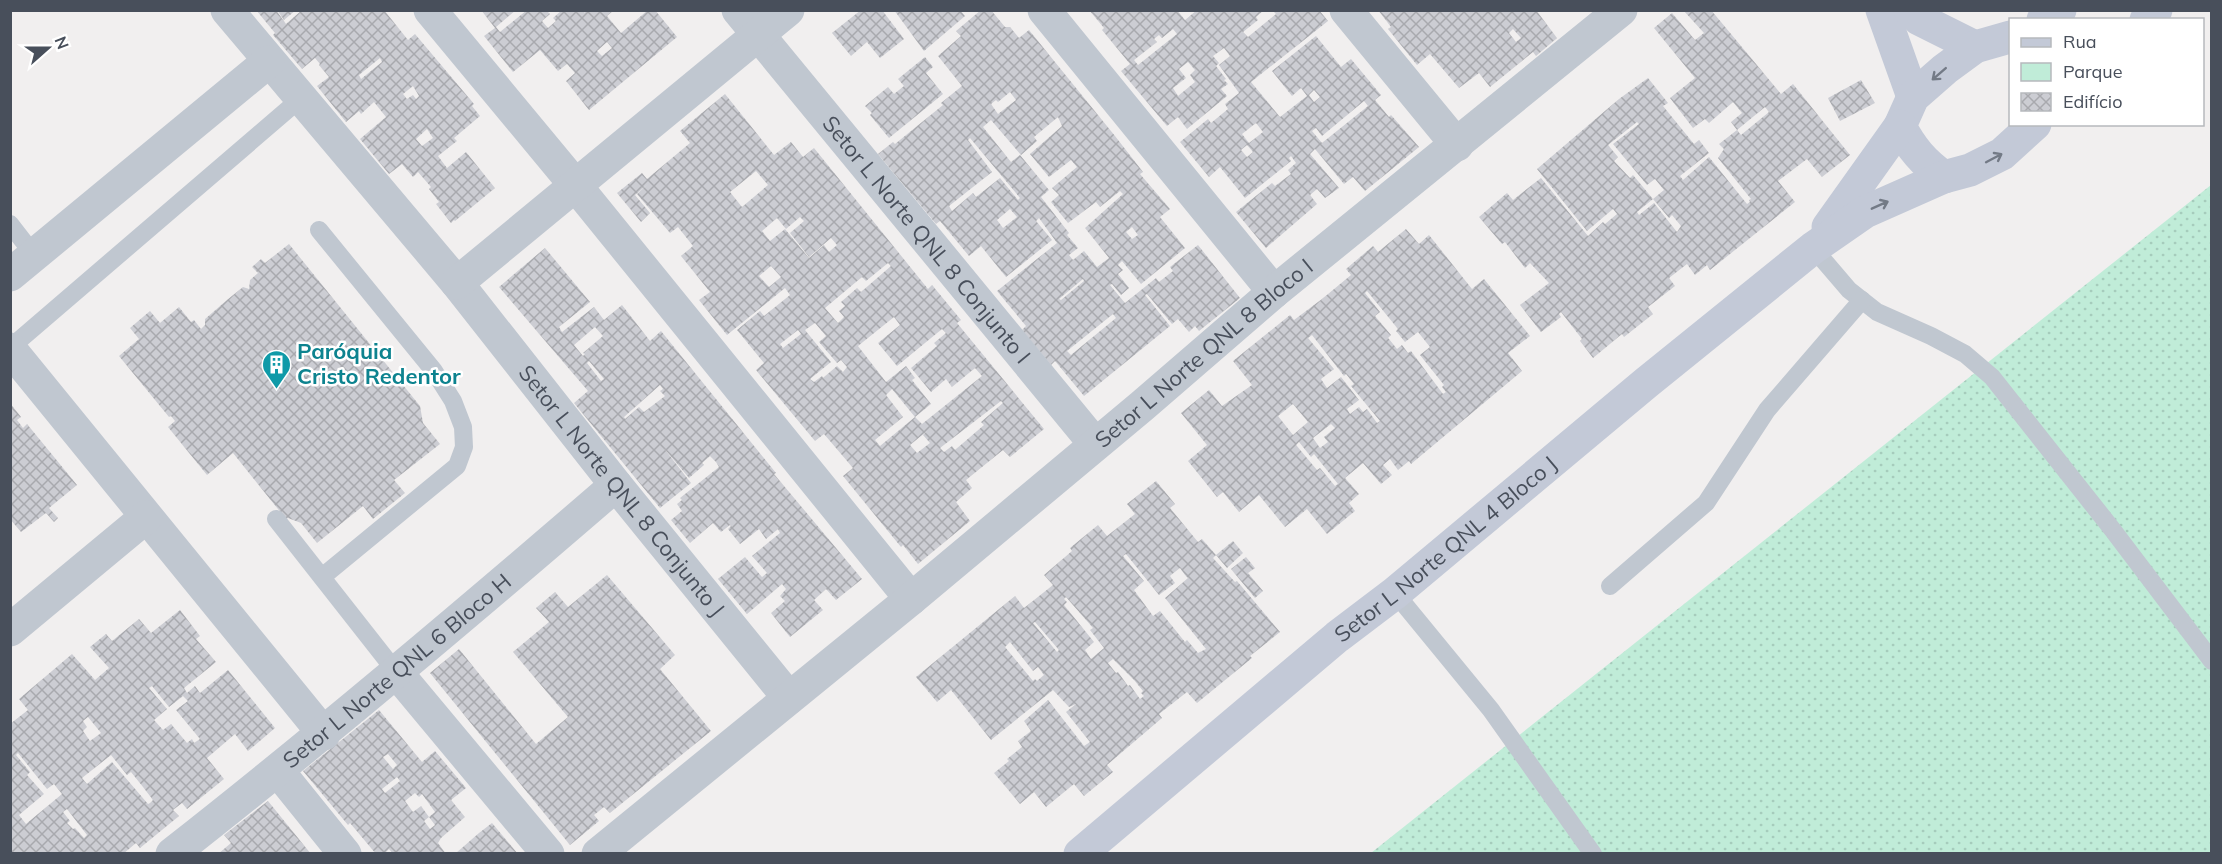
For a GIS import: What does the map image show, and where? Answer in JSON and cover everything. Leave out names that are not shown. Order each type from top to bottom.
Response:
[{"type":"street","name":"Setor L Norte QNL 8 Conjunto J","points":[[227,10],[268,62],[457,283],[616,485],[789,698]]},
{"type":"street","points":[[430,10],[911,599]]},
{"type":"street","name":"Setor L Norte QNL 8 Conjunto I","points":[[738,10],[1095,444]]},
{"type":"street","points":[[457,283],[788,10]]},
{"type":"street","points":[[1044,10],[1274,292]]},
{"type":"street","points":[[1346,10],[1456,145]]},
{"type":"street","name":"Setor L Norte QNL 8 Bloco I","points":[[598,854],[911,599],[1274,292],[1621,10]]},
{"type":"street","points":[[1882,10],[1913,97]]},
{"type":"street","points":[[1910,10],[1919,19],[2000,42]]},
{"type":"street","points":[[2046,18],[2060,10]]},
{"type":"street","points":[[1813,248],[1900,126],[1913,97],[1945,69],[2000,42]]},
{"type":"street","points":[[22,265],[268,62]]},
{"type":"street","points":[[1900,126],[1909,143],[1921,158],[1944,177]]},
{"type":"street","points":[[1813,248],[1865,212],[1944,177],[1970,170],[2002,154],[2033,126]]},
{"type":"street","name":"Setor L Norte QNL 4 Bloco J","points":[[1080,854],[1337,637],[1395,593],[1646,383],[1813,248]]},
{"type":"street","points":[[10,349],[324,734]]},
{"type":"street","name":"Setor L Norte QNL 6 Bloco H","points":[[172,854],[324,734],[616,485]]},
{"type":"street","points":[[10,630],[146,517]]},
{"type":"street","points":[[397,673],[548,854]]},
{"type":"street","points":[[278,771],[345,854]]},
{"type":"lane","points":[[10,349],[300,99]]},
{"type":"lane","points":[[10,224],[22,265]]},
{"type":"lane","points":[[319,230],[434,371],[453,401],[463,427],[464,447],[457,466],[322,578]]},
{"type":"lane","points":[[1813,248],[1849,290],[1877,312],[1965,354],[1992,377],[2105,520],[2211,661]]},
{"type":"lane","points":[[1610,586],[1706,503],[1767,410],[1862,300]]},
{"type":"lane","points":[[276,519],[397,673]]},
{"type":"lane","points":[[1395,593],[1491,710],[1593,854]]},
{"type":"green space","points":[[2211,185],[2211,853],[1371,853]]},
{"type":"building","points":[[256,10],[276,10],[286,24],[302,10],[384,10],[408,40],[415,34],[474,104],[472,106],[480,116],[454,138],[457,141],[438,156],[447,168],[466,152],[495,188],[451,223],[436,204],[439,202],[429,189],[431,187],[418,172],[413,177],[402,164],[389,174],[360,139],[386,117],[374,102],[361,114],[359,111],[346,122],[317,86],[329,77],[320,64],[315,58],[302,69],[273,35],[275,33]],"holes":[[[380,58],[382,62],[361,79],[359,75]],[[413,86],[419,96],[416,99],[413,95],[407,99],[403,94]],[[427,129],[433,138],[422,146],[416,139]]]},
{"type":"building","points":[[277,10],[296,10],[284,20]]},
{"type":"building","points":[[481,10],[516,10],[496,27],[500,32],[527,10],[550,10],[548,12],[550,14],[542,21],[548,28],[556,21],[553,18],[562,10],[586,10],[584,13],[588,10],[614,10],[607,16],[621,33],[648,10],[655,10],[677,37],[589,110],[566,81],[575,73],[567,64],[558,71],[540,50],[513,72],[484,36],[495,28]],"holes":[[[607,42],[612,48],[602,56],[597,51]]]},
{"type":"building","points":[[861,10],[882,10],[904,39],[880,58],[867,42],[851,56],[832,33]]},
{"type":"building","points":[[894,10],[960,10],[965,16],[924,51]]},
{"type":"building","points":[[981,10],[991,10],[1005,27],[1010,27],[1019,38],[1029,30],[1115,136],[1143,172],[1140,174],[1170,209],[1160,217],[1185,248],[1141,284],[1122,261],[1118,265],[1123,270],[1118,274],[1129,288],[1121,295],[1112,284],[1110,285],[1125,303],[1156,278],[1159,282],[1173,271],[1170,267],[1198,245],[1240,298],[1199,331],[1195,326],[1189,332],[1178,319],[1172,324],[1147,294],[1145,295],[1170,326],[1084,396],[1055,361],[1051,365],[1022,330],[1026,326],[997,291],[1057,243],[1039,218],[1036,221],[1052,240],[1006,277],[981,246],[969,256],[940,221],[936,224],[878,154],[893,142],[895,144],[943,105],[941,103],[962,86],[938,56],[961,36],[956,31]],"holes":[[[1010,92],[1016,100],[998,114],[991,104],[996,100],[998,102]],[[1058,117],[1062,126],[1030,154],[1049,177],[1071,160],[1077,167],[1052,188],[1059,195],[1051,202],[1068,223],[1096,202],[1100,207],[1120,191],[1123,194],[1085,228],[1109,258],[1097,267],[1084,251],[1073,260],[1069,255],[1078,248],[1041,197],[1049,190],[1020,155],[1011,162],[983,127],[991,120],[1021,155],[1037,141],[1034,137]],[[970,138],[1020,198],[1018,200],[1000,178],[976,197],[973,193],[952,211],[949,206],[992,172],[968,140]],[[1010,209],[1017,217],[1003,228],[997,220]],[[1132,227],[1138,235],[1132,239],[1126,232]],[[1083,279],[1084,281],[1061,300],[1059,299]],[[1113,314],[1116,318],[1071,355],[1067,351]]]},
{"type":"building","points":[[1089,10],[1177,10],[1185,20],[1197,10],[1264,10],[1256,17],[1258,20],[1243,32],[1248,37],[1276,14],[1272,10],[1319,10],[1328,21],[1251,82],[1280,117],[1307,96],[1301,88],[1292,96],[1272,71],[1316,36],[1341,67],[1351,59],[1381,95],[1375,100],[1419,147],[1365,191],[1353,177],[1344,184],[1315,149],[1310,154],[1339,188],[1325,198],[1317,189],[1310,195],[1317,204],[1266,248],[1236,212],[1272,183],[1275,186],[1291,174],[1288,170],[1296,163],[1291,156],[1289,158],[1291,161],[1245,198],[1220,167],[1209,177],[1180,142],[1208,119],[1211,123],[1228,109],[1225,104],[1239,93],[1219,65],[1230,56],[1224,48],[1213,56],[1219,63],[1216,66],[1228,84],[1221,89],[1227,96],[1187,129],[1178,117],[1167,126],[1121,71],[1130,64],[1102,30],[1104,28]],"holes":[[[1173,29],[1177,34],[1138,65],[1134,60],[1157,42],[1154,39],[1159,35],[1162,38]],[[1188,62],[1195,70],[1190,75],[1195,82],[1178,96],[1173,88],[1186,78],[1179,69]],[[1314,90],[1320,97],[1314,102],[1309,95]],[[1364,101],[1368,106],[1322,143],[1312,131],[1316,128],[1322,136]],[[1256,123],[1263,132],[1249,143],[1242,134]],[[1247,145],[1253,152],[1247,157],[1241,150]]]},
{"type":"building","points":[[1378,10],[1536,10],[1557,38],[1536,56],[1533,52],[1490,87],[1479,73],[1459,88],[1430,54],[1417,65],[1388,29],[1391,27]],"holes":[[[1513,29],[1521,38],[1516,42],[1509,33]]]},
{"type":"building","points":[[1683,10],[1711,10],[1781,94],[1793,84],[1850,155],[1822,177],[1807,159],[1778,181],[1795,202],[1710,270],[1707,265],[1695,275],[1687,264],[1669,278],[1675,286],[1648,307],[1653,314],[1624,337],[1622,334],[1593,358],[1580,341],[1582,339],[1561,312],[1559,314],[1561,317],[1541,332],[1520,305],[1549,283],[1530,263],[1525,268],[1505,242],[1502,244],[1479,217],[1507,193],[1513,200],[1541,178],[1588,236],[1603,222],[1605,224],[1617,214],[1613,209],[1587,231],[1537,169],[1619,99],[1648,78],[1668,103],[1663,106],[1694,144],[1699,140],[1709,153],[1680,176],[1683,180],[1709,157],[1747,204],[1750,202],[1751,199],[1718,158],[1724,149],[1719,144],[1737,130],[1731,122],[1742,113],[1733,102],[1709,123],[1705,119],[1693,128],[1670,98],[1695,78],[1654,28],[1672,13],[1695,40],[1704,33]],"holes":[[[1765,107],[1769,112],[1741,135],[1737,130]],[[1637,122],[1639,124],[1613,144],[1647,185],[1655,179],[1664,190],[1653,199],[1633,175],[1630,178],[1614,161],[1618,157],[1608,145]],[[1653,199],[1669,218],[1672,215],[1681,226],[1677,232],[1654,203],[1639,215],[1637,212]]]},
{"type":"building","points":[[925,57],[933,67],[926,73],[943,94],[889,138],[865,106],[888,87],[894,94],[904,86],[898,79]]},
{"type":"building","points":[[1861,80],[1875,103],[1840,121],[1828,98]]},
{"type":"building","points":[[725,94],[774,155],[791,142],[803,157],[814,148],[928,289],[932,285],[961,320],[957,323],[1044,429],[1010,457],[1003,450],[966,480],[972,488],[956,502],[970,521],[918,564],[903,545],[901,547],[843,476],[853,468],[824,434],[815,441],[756,370],[764,363],[737,330],[760,311],[764,316],[790,295],[785,288],[727,335],[699,300],[710,292],[681,256],[693,246],[678,227],[670,233],[637,194],[648,184],[635,195],[650,213],[641,222],[617,193],[642,173],[647,179],[690,143],[680,131]],"holes":[[[756,171],[768,185],[742,207],[730,192]],[[800,217],[804,221],[790,233],[809,257],[831,238],[837,245],[829,252],[824,245],[809,258],[785,229],[770,241],[762,231],[777,218],[786,229]],[[888,263],[891,266],[861,292],[857,288],[841,302],[845,306],[839,311],[844,317],[838,323],[825,308],[862,277],[866,281]],[[771,266],[781,277],[769,287],[759,276]],[[894,317],[900,325],[878,343],[897,366],[942,329],[946,333],[934,343],[937,346],[911,368],[931,392],[946,379],[952,387],[975,368],[982,376],[922,424],[915,417],[931,404],[912,380],[915,378],[906,366],[886,382],[858,346]],[[815,323],[826,336],[819,342],[837,363],[841,360],[847,367],[843,372],[837,366],[823,378],[822,376],[814,382],[810,379],[831,362],[805,330]],[[798,330],[801,334],[783,348],[780,344]],[[892,389],[915,417],[880,446],[875,440],[903,417],[886,395]],[[1001,401],[1003,403],[981,422],[984,425],[955,450],[952,446],[944,452],[940,448]],[[927,431],[923,435],[930,443],[917,453],[910,445]]]},
{"type":"building","points":[[1406,229],[1419,244],[1429,235],[1472,289],[1484,279],[1530,336],[1508,353],[1522,371],[1411,464],[1409,461],[1398,470],[1390,459],[1383,465],[1392,475],[1381,484],[1363,463],[1345,478],[1359,494],[1349,503],[1355,511],[1327,534],[1307,509],[1285,527],[1259,495],[1239,512],[1223,492],[1217,497],[1188,461],[1207,445],[1181,413],[1209,390],[1222,406],[1252,385],[1233,361],[1290,315],[1294,320],[1322,299],[1351,275],[1346,269],[1373,246],[1378,252]],"holes":[[[1367,291],[1398,329],[1396,331],[1405,342],[1418,332],[1430,347],[1420,355],[1444,385],[1442,387],[1446,392],[1443,394],[1411,351],[1408,353],[1402,345],[1397,349],[1388,338],[1391,335],[1375,316],[1380,312],[1365,293]],[[1312,335],[1344,376],[1346,374],[1354,384],[1351,386],[1380,421],[1377,423],[1367,409],[1363,412],[1359,407],[1350,414],[1347,409],[1359,400],[1341,377],[1327,388],[1321,379],[1334,369],[1308,338]],[[1293,404],[1308,422],[1293,435],[1278,416]],[[1331,424],[1335,428],[1324,437],[1328,442],[1320,448],[1313,438]],[[1299,442],[1311,457],[1314,454],[1338,484],[1335,486],[1320,468],[1317,470],[1296,445]]]},
{"type":"building","name":"Paróquia Cristo Redentor","points":[[289,244],[420,406],[423,423],[440,444],[394,480],[405,493],[373,519],[363,506],[317,543],[301,523],[286,519],[233,453],[207,475],[168,427],[175,421],[171,416],[169,417],[119,356],[139,339],[130,328],[150,311],[160,323],[179,307],[191,322],[194,320],[201,329],[205,325],[205,319],[227,300],[243,287],[249,289],[250,280],[258,273],[252,267],[261,259],[265,263]]},
{"type":"building","points":[[545,248],[590,302],[559,327],[562,332],[594,307],[604,320],[622,305],[650,341],[661,331],[776,473],[774,474],[862,579],[836,600],[826,589],[814,600],[823,610],[790,637],[771,613],[785,601],[780,596],[786,589],[782,584],[747,614],[718,579],[745,557],[762,577],[767,573],[752,556],[780,533],[778,529],[766,539],[759,529],[740,544],[728,529],[730,525],[721,532],[713,523],[690,543],[671,520],[682,511],[677,504],[682,500],[680,498],[719,467],[716,462],[710,456],[702,463],[704,465],[689,478],[663,447],[691,483],[660,508],[574,403],[588,391],[499,287]],"holes":[[[595,327],[603,336],[583,353],[585,354],[583,356],[574,345]],[[589,361],[604,379],[601,381],[587,363]],[[660,385],[663,389],[660,391],[665,396],[644,412],[639,407],[625,419],[624,417]]]},
{"type":"building","points":[[10,403],[21,417],[17,420],[23,428],[27,424],[77,485],[49,508],[58,518],[54,522],[46,513],[21,532],[10,519]]},
{"type":"building","points":[[1156,481],[1175,504],[1170,508],[1198,542],[1202,539],[1216,555],[1213,558],[1235,582],[1237,581],[1280,632],[1197,703],[1187,692],[1159,714],[1162,718],[1107,765],[1113,772],[1084,796],[1074,784],[1046,807],[1034,792],[1020,804],[994,773],[1022,747],[1018,741],[1031,731],[1024,721],[1048,700],[1084,746],[1090,742],[1066,712],[1076,704],[1069,707],[1053,690],[991,740],[951,690],[937,702],[916,677],[1015,596],[1024,608],[1053,585],[1044,575],[1072,551],[1070,548],[1098,525],[1107,536],[1135,514],[1127,504]],"holes":[[[1126,554],[1159,595],[1175,583],[1170,576],[1180,568],[1188,578],[1165,598],[1206,649],[1198,653],[1187,640],[1185,642],[1160,611],[1153,616],[1134,590],[1144,581],[1123,556]],[[1066,597],[1093,628],[1090,630],[1104,648],[1091,659],[1085,650],[1094,642],[1064,605],[1067,602],[1064,599]],[[1035,622],[1059,650],[1057,652],[1033,623]],[[1010,642],[1033,671],[1038,667],[1044,675],[1037,681],[1035,679],[1033,681],[1005,647]],[[1113,659],[1134,680],[1143,691],[1141,693],[1144,696],[1140,699],[1130,685],[1128,686],[1118,672],[1116,673],[1108,663]]]},
{"type":"building","points":[[1233,541],[1243,553],[1227,568],[1216,555]]},
{"type":"building","points":[[1246,557],[1255,568],[1248,573],[1263,591],[1255,598],[1231,569]]},
{"type":"building","points":[[607,575],[675,655],[660,669],[711,731],[610,813],[604,807],[594,815],[599,821],[570,845],[430,673],[459,649],[536,744],[568,717],[513,652],[549,622],[536,608],[555,592],[568,607]]},
{"type":"building","points":[[180,610],[200,636],[196,639],[216,662],[184,688],[187,693],[195,686],[200,693],[228,670],[275,728],[248,751],[235,734],[207,758],[224,779],[187,809],[182,803],[173,810],[179,816],[140,848],[136,843],[123,854],[10,854],[10,724],[28,710],[19,699],[72,654],[95,680],[109,668],[90,647],[106,634],[112,641],[139,619],[151,633]],"holes":[[[152,686],[169,707],[183,696],[188,701],[176,710],[200,739],[194,743],[192,739],[187,743],[171,724],[163,730],[154,720],[167,709],[149,688]],[[88,717],[101,733],[90,741],[83,731],[87,727],[83,721]],[[18,753],[47,789],[54,784],[62,794],[26,824],[19,815],[44,794],[27,775],[30,772],[16,755]],[[111,755],[127,775],[131,772],[153,800],[148,804],[112,762],[87,784],[82,778]],[[67,809],[87,835],[84,838],[75,828],[73,829],[67,823],[70,821],[63,812]]]},
{"type":"building","points":[[379,710],[422,762],[435,751],[466,788],[451,800],[465,817],[438,843],[446,854],[393,854],[389,849],[384,854],[376,854],[350,823],[348,825],[303,771]],"holes":[[[388,754],[397,765],[393,769],[383,757]],[[397,777],[400,781],[385,793],[382,789]],[[415,793],[419,797],[422,794],[435,812],[429,817],[421,806],[413,812],[405,801]],[[429,817],[435,825],[430,829],[424,821]]]},
{"type":"building","points":[[268,801],[311,854],[218,854],[231,843],[224,835]]},
{"type":"building","points":[[492,823],[518,854],[455,854],[479,833]]},
{"type":"place","name":"Paróquia Cristo Redentor","points":[[276,390]]}]
